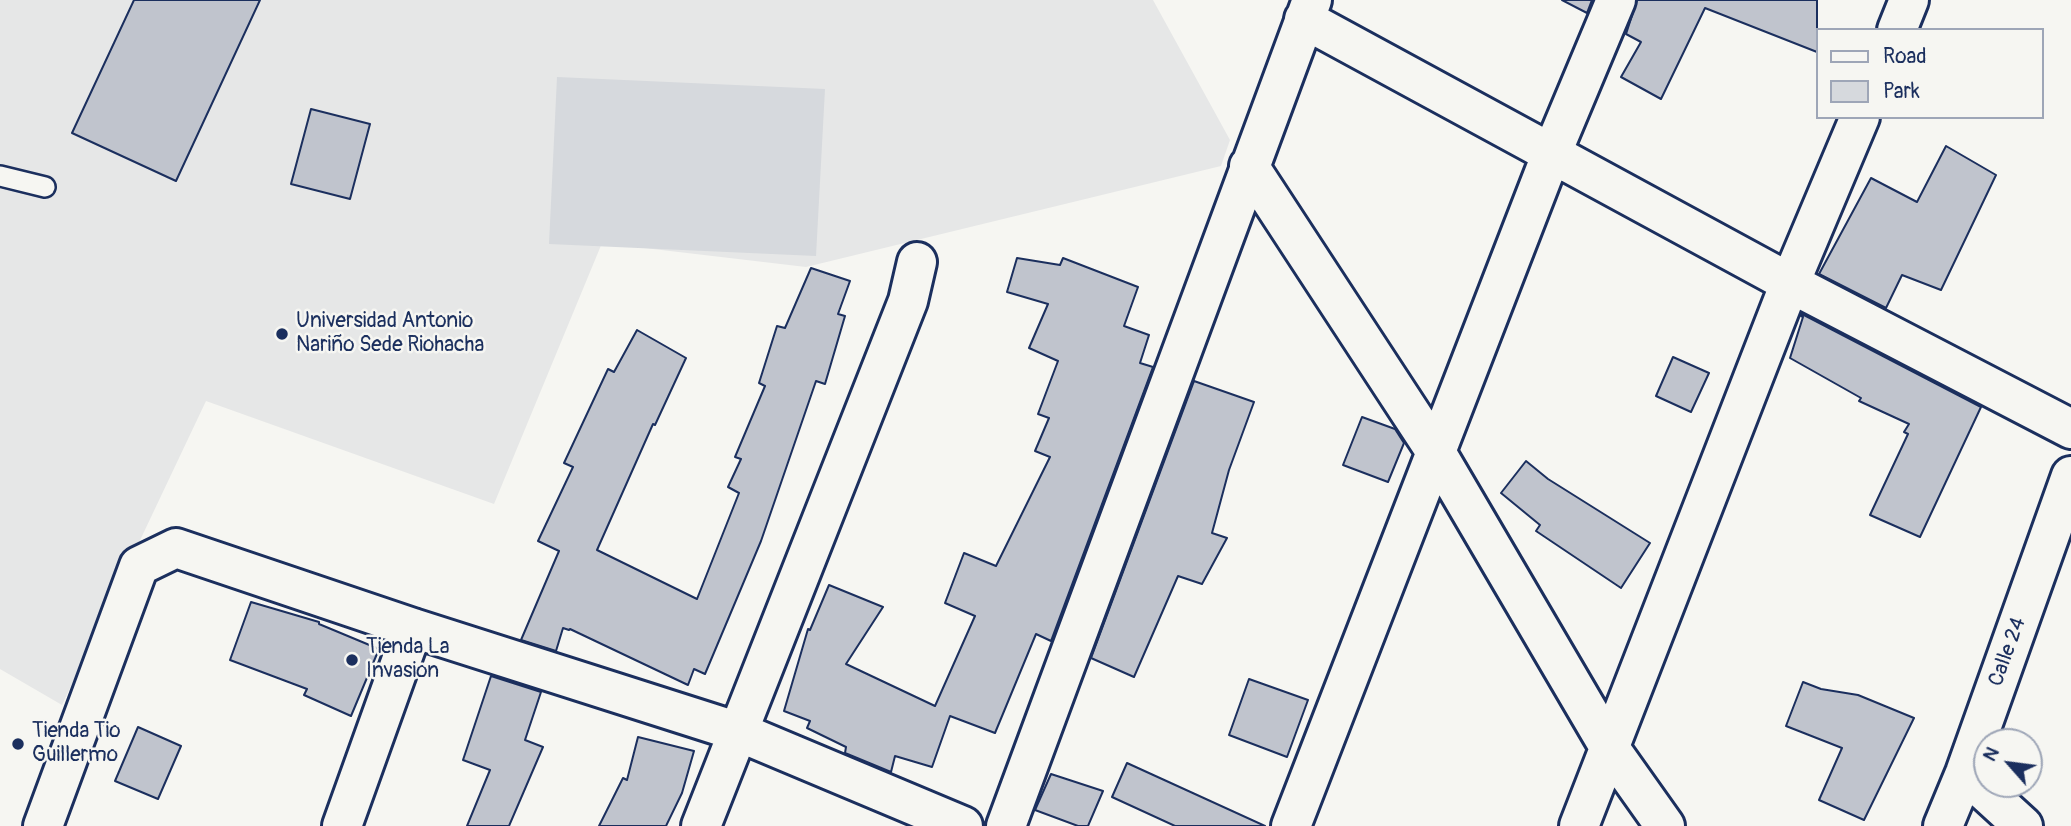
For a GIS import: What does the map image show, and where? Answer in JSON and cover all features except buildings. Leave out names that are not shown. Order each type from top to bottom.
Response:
[{"type":"street","points":[[1291,826],[1551,155],[1616,0]]},
{"type":"street","points":[[1897,28],[1909,0]]},
{"type":"street","points":[[1006,826],[1308,9],[1551,155],[2071,429]]},
{"type":"street","points":[[1579,826],[1790,283],[1859,119]]},
{"type":"street","points":[[1250,166],[1436,452],[1609,747],[1665,826]]},
{"type":"street","points":[[701,826],[908,302],[917,262]]},
{"type":"street","name":"Calle 24","points":[[1943,826],[1965,773],[2071,476]]},
{"type":"street","points":[[43,826],[139,566],[176,548],[413,628],[740,732],[963,826]]},
{"type":"street","points":[[342,826],[413,628]]},
{"type":"street","points":[[1965,773],[2023,826]]},
{"type":"lane","points":[[0,176],[45,187]]},
{"type":"shaded area","name":"Universidad Antonio Nariño Sede Riohacha","points":[[0,0],[1153,0],[1230,140],[1221,166],[806,267],[602,243],[494,504],[206,401],[62,705],[0,669]]},
{"type":"green space","points":[[557,77],[825,89],[816,256],[549,244]]},
{"type":"place","name":"Universidad Antonio Nariño Sede Riohacha","points":[[282,334]]},
{"type":"place","name":"Tienda La Invasion","points":[[352,660]]},
{"type":"place","name":"Tienda Tio Guillermo","points":[[18,744]]}]
